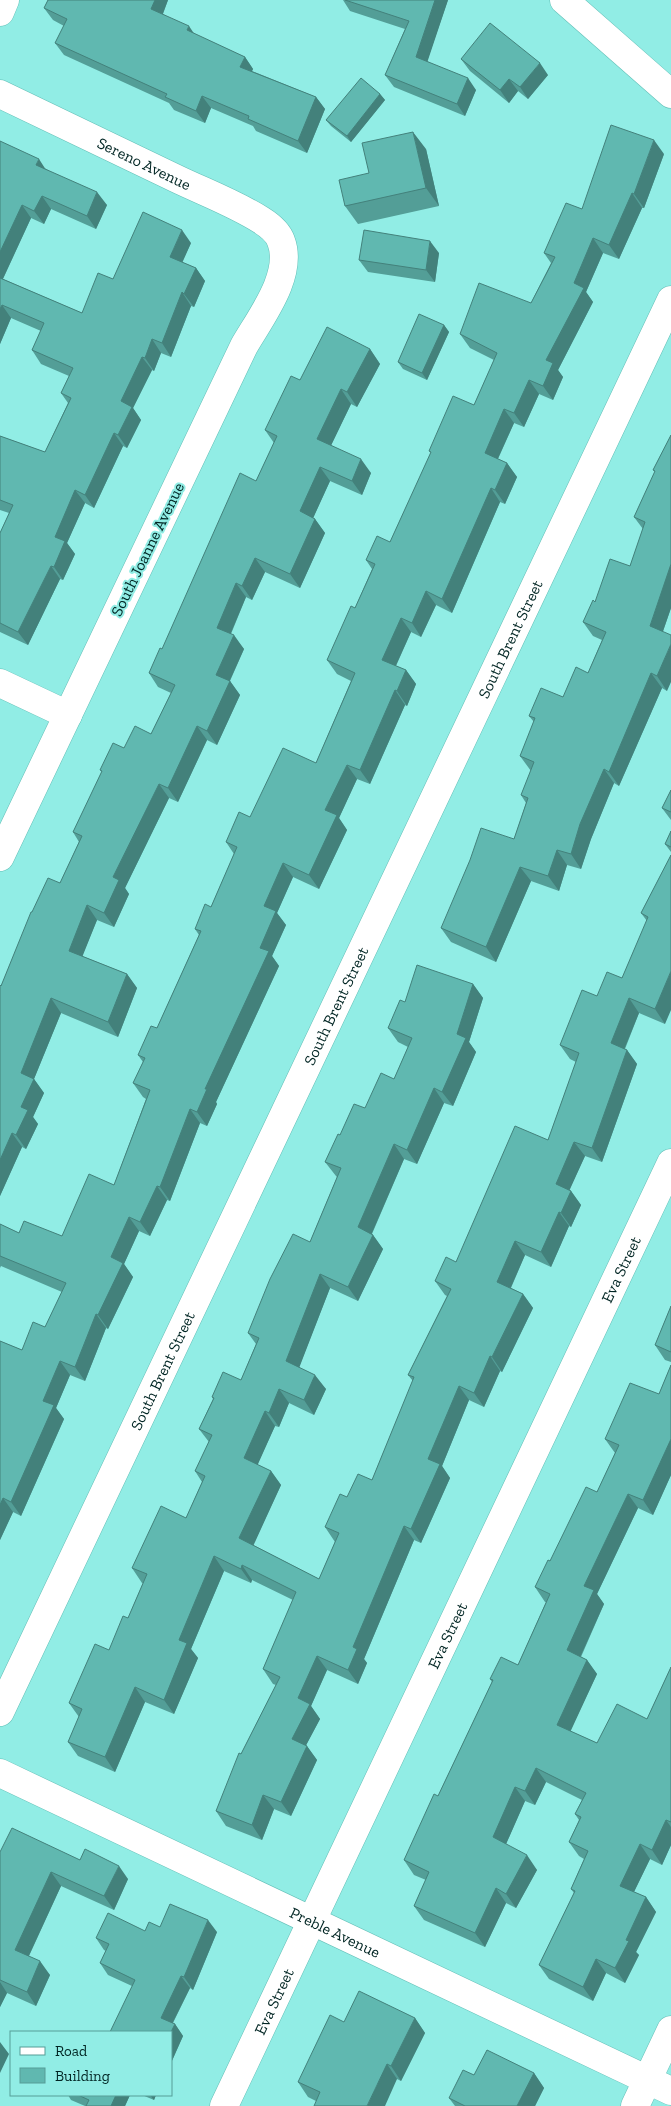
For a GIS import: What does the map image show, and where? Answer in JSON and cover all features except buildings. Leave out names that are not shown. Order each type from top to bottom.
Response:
[{"type":"street","points":[[0,12],[6,0]]},
{"type":"street","points":[[564,0],[671,94]]},
{"type":"street","name":"Sereno Avenue","points":[[0,94],[187,184],[238,206],[263,221],[273,229],[281,240]]},
{"type":"street","name":"South Joanne Avenue","points":[[0,857],[244,346],[276,291],[283,265],[284,252],[281,240]]},
{"type":"street","name":"South Brent Street","points":[[0,1712],[671,300]]},
{"type":"street","points":[[0,683],[68,715]]},
{"type":"street","name":"Eva Street","points":[[224,2106],[671,1164]]},
{"type":"street","name":"Preble Avenue","points":[[0,1772],[659,2085]]},
{"type":"street","points":[[634,2106],[659,2085],[671,2030]]}]
